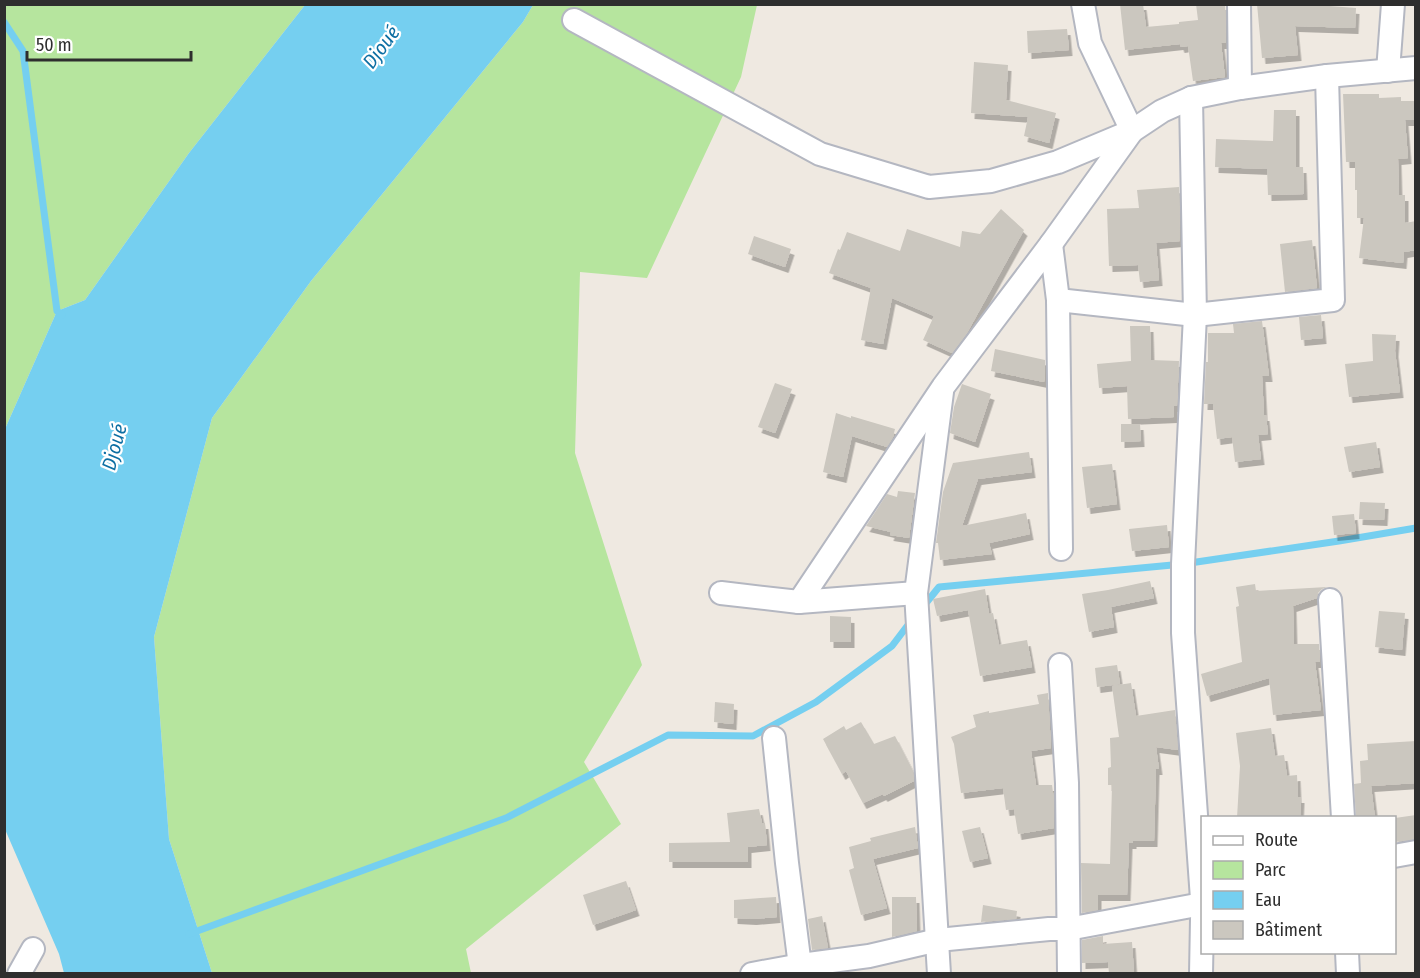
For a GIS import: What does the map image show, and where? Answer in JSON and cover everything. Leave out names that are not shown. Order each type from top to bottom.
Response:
[{"type":"street","points":[[1083,4],[1090,43],[1132,131]]},
{"type":"street","points":[[1239,4],[1240,88]]},
{"type":"street","points":[[1388,71],[1393,4]]},
{"type":"street","points":[[574,20],[820,154],[929,187],[991,181],[1058,162],[1132,131],[1162,111],[1191,98],[1240,88],[1328,76],[1416,68]]},
{"type":"street","points":[[1058,300],[1195,315],[1333,300],[1328,76]]},
{"type":"street","points":[[1191,98],[1195,315],[1183,564],[1183,633],[1201,874]]},
{"type":"street","points":[[799,602],[943,387],[1051,244],[1132,131]]},
{"type":"street","points":[[1051,244],[1058,300],[1061,549]]},
{"type":"street","points":[[939,974],[916,593],[943,387]]},
{"type":"street","points":[[721,593],[799,602],[916,593]]},
{"type":"street","points":[[1330,600],[1343,816]]},
{"type":"street","points":[[1060,665],[1067,783],[1069,974]]},
{"type":"street","points":[[774,738],[801,969]]},
{"type":"street","points":[[1396,856],[1416,852]]},
{"type":"street","points":[[752,974],[801,969],[938,940],[1068,929],[1201,901]]},
{"type":"street","points":[[19,974],[33,949]]},
{"type":"street","points":[[1201,974],[1202,954]]},
{"type":"street","points":[[1347,954],[1348,974]]},
{"type":"green space","points":[[5,5],[305,5],[189,153],[85,300],[57,311],[5,429]]},
{"type":"green space","points":[[533,5],[757,5],[741,77],[647,278],[580,272],[575,453],[642,665],[584,762],[621,824],[466,949],[471,973],[212,973],[169,839],[154,637],[212,418],[311,281],[523,22]]},
{"type":"water","name":"Djoué","points":[[305,5],[533,5],[523,22],[311,281],[212,418],[154,637],[169,839],[212,973],[64,973],[59,954],[4,827],[5,429],[57,311],[85,300],[189,153]]},
{"type":"building","points":[[1120,4],[1143,4],[1146,27],[1198,20],[1196,4],[1225,4],[1226,43],[1221,43],[1225,77],[1193,81],[1188,46],[1181,47],[1180,44],[1125,50]]},
{"type":"building","points":[[1257,4],[1303,4],[1356,8],[1355,28],[1295,26],[1298,55],[1262,58]]},
{"type":"building","points":[[1067,29],[1069,50],[1028,53],[1027,31]]},
{"type":"building","points":[[974,62],[1008,65],[1006,100],[1056,113],[1049,143],[1024,136],[1028,117],[971,113]]},
{"type":"building","points":[[1343,94],[1379,94],[1379,98],[1401,97],[1401,101],[1416,101],[1416,120],[1405,120],[1408,158],[1398,159],[1399,195],[1405,195],[1405,223],[1416,221],[1416,250],[1404,252],[1403,263],[1359,258],[1364,218],[1357,218],[1355,162],[1346,162]]},
{"type":"building","points":[[1274,110],[1296,110],[1296,167],[1303,167],[1304,194],[1268,195],[1267,169],[1215,167],[1216,139],[1273,141]]},
{"type":"building","points":[[1179,187],[1180,241],[1156,243],[1159,280],[1140,282],[1138,265],[1109,266],[1107,209],[1139,208],[1137,190]]},
{"type":"building","points":[[1001,209],[1024,230],[967,333],[952,353],[923,340],[934,316],[892,298],[883,344],[861,340],[871,288],[829,273],[847,232],[900,251],[907,229],[960,247],[962,231],[980,234]]},
{"type":"building","points":[[754,236],[791,249],[785,267],[748,254]]},
{"type":"building","points":[[1312,240],[1317,288],[1285,292],[1280,244]]},
{"type":"building","points":[[1321,315],[1323,338],[1301,340],[1299,317]]},
{"type":"building","points":[[1262,321],[1269,376],[1262,376],[1264,415],[1266,415],[1268,434],[1258,435],[1261,459],[1235,462],[1232,437],[1217,439],[1213,404],[1204,404],[1208,333],[1234,333],[1233,324]]},
{"type":"building","points":[[1130,326],[1150,326],[1151,360],[1179,361],[1177,406],[1174,406],[1174,417],[1128,419],[1127,386],[1099,388],[1097,364],[1131,361]]},
{"type":"building","points":[[1372,334],[1396,335],[1395,351],[1400,392],[1349,397],[1345,364],[1373,361]]},
{"type":"building","points":[[995,349],[1045,360],[1044,382],[991,371]]},
{"type":"building","points":[[775,383],[792,389],[775,433],[758,427]]},
{"type":"building","points":[[962,384],[991,394],[975,442],[950,433],[954,407]]},
{"type":"building","points":[[836,413],[895,429],[887,447],[852,436],[843,477],[823,472]]},
{"type":"building","points":[[1121,424],[1140,424],[1141,441],[1121,442]]},
{"type":"building","points":[[1376,442],[1380,467],[1349,472],[1344,447]]},
{"type":"building","points":[[1029,452],[1032,472],[978,479],[962,526],[1026,513],[1030,534],[989,543],[992,554],[940,560],[938,543],[936,543],[943,492],[953,463]]},
{"type":"building","points":[[1112,464],[1117,504],[1087,508],[1082,467]]},
{"type":"building","points":[[898,491],[915,493],[909,538],[890,535],[891,532],[866,526],[887,494],[897,497]]},
{"type":"building","points":[[1360,502],[1385,503],[1384,520],[1359,519]]},
{"type":"building","points":[[1354,514],[1356,533],[1334,535],[1332,516]]},
{"type":"building","points":[[1167,525],[1169,547],[1132,551],[1129,529]]},
{"type":"building","points":[[1150,581],[1154,598],[1111,607],[1114,627],[1089,632],[1082,594]]},
{"type":"building","points":[[1255,584],[1256,591],[1327,587],[1318,593],[1317,598],[1293,606],[1294,644],[1319,644],[1320,662],[1315,662],[1321,710],[1273,715],[1269,678],[1207,696],[1201,674],[1242,662],[1236,587]]},
{"type":"building","points":[[985,589],[989,614],[993,613],[999,645],[1027,640],[1032,667],[980,676],[968,610],[937,616],[933,599]]},
{"type":"building","points":[[1379,611],[1405,613],[1402,650],[1375,647]]},
{"type":"building","points":[[830,616],[851,617],[851,642],[830,642]]},
{"type":"building","points":[[1117,665],[1120,684],[1097,687],[1095,668]]},
{"type":"building","points":[[1131,683],[1136,716],[1175,710],[1178,750],[1156,747],[1159,769],[1156,769],[1154,841],[1129,843],[1127,895],[1098,895],[1098,910],[1082,913],[1081,863],[1110,864],[1112,785],[1108,785],[1108,768],[1111,767],[1110,738],[1119,737],[1112,686]]},
{"type":"building","points":[[1048,693],[1051,748],[1031,751],[1036,785],[1052,785],[1054,828],[1018,834],[1014,809],[1006,810],[1003,788],[961,793],[951,737],[976,727],[973,715],[1039,704],[1037,695]]},
{"type":"building","points":[[715,702],[734,704],[733,724],[714,722]]},
{"type":"building","points":[[861,722],[874,744],[895,736],[913,771],[914,781],[884,796],[883,794],[863,803],[846,771],[842,774],[823,739],[844,726],[846,730]]},
{"type":"building","points":[[1271,728],[1275,756],[1284,755],[1287,776],[1297,775],[1298,797],[1301,797],[1300,816],[1237,816],[1240,766],[1236,733]]},
{"type":"building","points":[[1416,741],[1416,783],[1371,786],[1375,816],[1356,816],[1354,784],[1361,783],[1360,761],[1368,760],[1367,744]]},
{"type":"building","points":[[759,809],[762,823],[765,823],[767,845],[748,847],[748,862],[669,862],[669,843],[730,842],[727,813]]},
{"type":"building","points":[[1416,815],[1416,839],[1396,842],[1396,818]]},
{"type":"building","points":[[915,827],[918,848],[873,859],[887,908],[861,915],[849,870],[854,868],[849,847],[871,841],[870,838]]},
{"type":"building","points":[[980,827],[988,858],[970,862],[962,831]]},
{"type":"building","points":[[626,881],[636,910],[593,925],[583,895]]},
{"type":"building","points":[[776,897],[777,917],[734,918],[734,900]]},
{"type":"building","points":[[892,897],[916,897],[917,931],[892,937]]},
{"type":"building","points":[[983,905],[1017,911],[1016,919],[981,922]]},
{"type":"building","points":[[822,916],[828,948],[812,950],[808,919]]},
{"type":"building","points":[[1103,936],[1103,944],[1132,942],[1134,974],[1109,974],[1108,962],[1082,963],[1082,940]]},
{"type":"waterway","points":[[4,22],[23,51],[57,311],[62,315]]},
{"type":"waterway","points":[[922,608],[939,587],[1183,564],[1416,528]]},
{"type":"waterway","points":[[189,934],[506,818],[668,735],[753,736],[816,702],[892,646],[911,621]]}]
